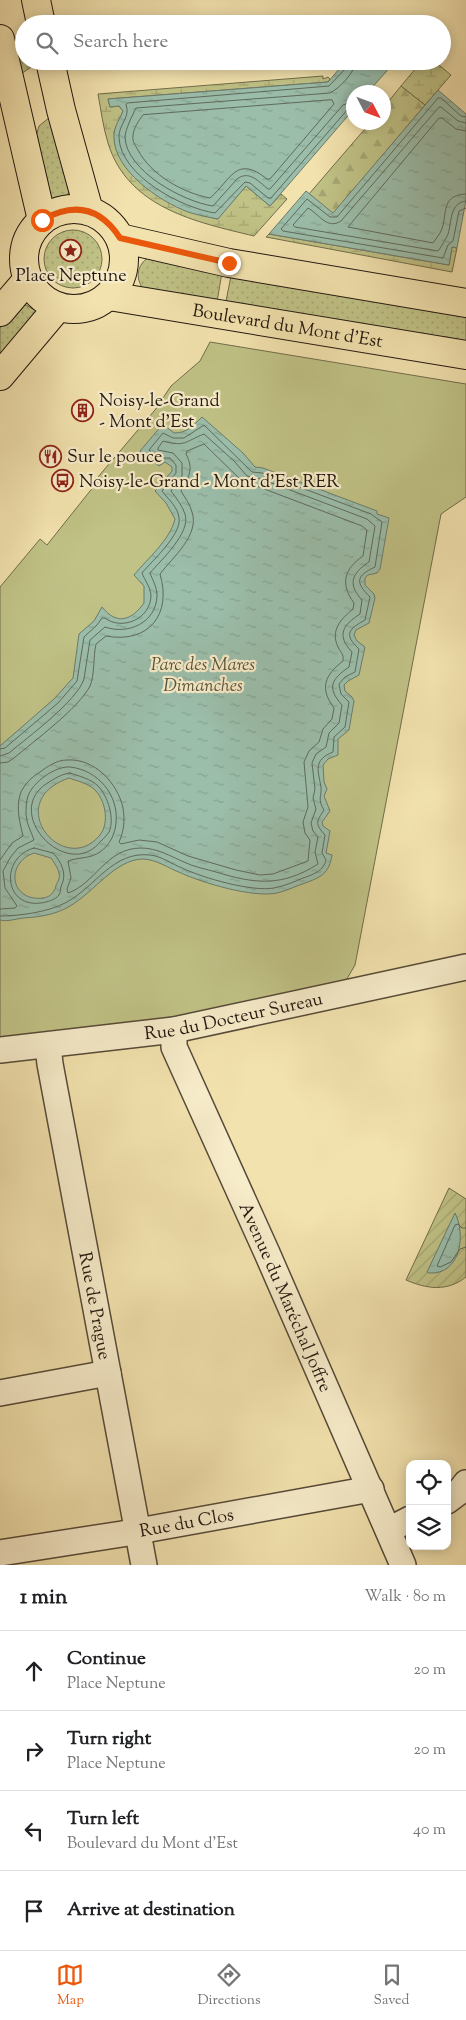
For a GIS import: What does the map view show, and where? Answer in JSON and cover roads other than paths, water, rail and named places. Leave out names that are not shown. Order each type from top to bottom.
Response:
[{"type":"main road","points":[[36,0],[39,15]]},
{"type":"main road","points":[[0,39],[42,220]]},
{"type":"main road","points":[[52,70],[60,110],[88,211]]},
{"type":"main road","points":[[64,210],[88,211],[102,217],[112,226],[120,238],[124,253],[124,268],[119,283],[109,296],[89,308],[69,310],[45,301],[35,291],[28,279],[24,266],[24,252],[31,234],[42,220],[64,210]]},
{"type":"main road","points":[[120,238],[229,263],[466,303]]},
{"type":"main road","points":[[0,312],[28,279]]},
{"type":"main road","name":"Boulevard du Mont d'Est","points":[[109,296],[466,355]]},
{"type":"main road","points":[[0,376],[58,307]]},
{"type":"street","name":"Rue du Docteur Sureau","points":[[0,1050],[48,1046],[174,1030],[466,968]]},
{"type":"street","name":"Avenue du Maréchal Joffre","points":[[174,1030],[174,1047],[371,1489],[399,1525],[403,1565]]},
{"type":"street","name":"Rue de Prague","points":[[48,1046],[144,1565]]},
{"type":"street","points":[[0,1393],[108,1373]]},
{"type":"street","points":[[451,1497],[466,1483]]},
{"type":"street","name":"Rue du Clos","points":[[0,1553],[138,1531],[371,1489]]},
{"type":"water","points":[[338,70],[388,70],[374,85],[346,85],[346,118],[270,206],[246,186],[218,219],[188,212],[176,207],[152,192],[129,172],[121,161],[116,149],[114,136],[116,126],[123,111],[119,106],[110,107],[108,99],[328,82]]},
{"type":"water","points":[[438,90],[466,114],[466,200],[457,248],[452,247],[449,265],[269,234],[306,191],[333,213]]},
{"type":"water","points":[[202,417],[243,453],[255,467],[263,468],[377,511],[377,514],[389,518],[380,569],[377,573],[368,575],[365,578],[365,585],[374,594],[375,598],[369,623],[356,630],[354,635],[357,641],[365,647],[359,675],[344,685],[345,691],[354,701],[349,730],[338,739],[338,755],[328,759],[323,765],[324,782],[327,789],[324,796],[330,811],[322,822],[323,826],[330,831],[326,853],[332,855],[329,866],[324,874],[316,879],[277,893],[267,894],[242,892],[215,885],[190,877],[157,862],[142,859],[132,861],[113,871],[79,900],[59,912],[8,921],[0,920],[0,746],[54,699],[73,678],[79,634],[94,621],[102,607],[113,617],[119,619],[129,617],[144,603],[144,586],[134,575],[164,541],[175,519],[166,503],[155,491],[172,471],[172,467],[165,462],[159,466],[140,451],[163,424],[174,433],[179,433],[190,428]],"holes":[[[69,778],[94,789],[98,793],[105,811],[103,830],[100,835],[86,846],[70,848],[56,843],[45,832],[39,818],[40,803],[49,789]],[[34,853],[51,858],[59,874],[54,891],[50,896],[43,898],[32,898],[24,894],[18,888],[15,881],[15,873],[19,865],[25,858]]]},
{"type":"water","points":[[455,1213],[460,1232],[458,1252],[448,1267],[440,1272],[429,1273],[427,1272]]},
{"type":"place","name":"Place Neptune","points":[[71,250]]},
{"type":"place","name":"Noisy-le-Grand - Mont d'Est","points":[[83,410]]},
{"type":"place","name":"Sur le pouce","points":[[51,456]]},
{"type":"place","name":"Noisy-le-Grand - Mont d'Est RER","points":[[63,481]]},
{"type":"park label","name":"Parc des Mares Dimanches","points":[[203,674]]}]
